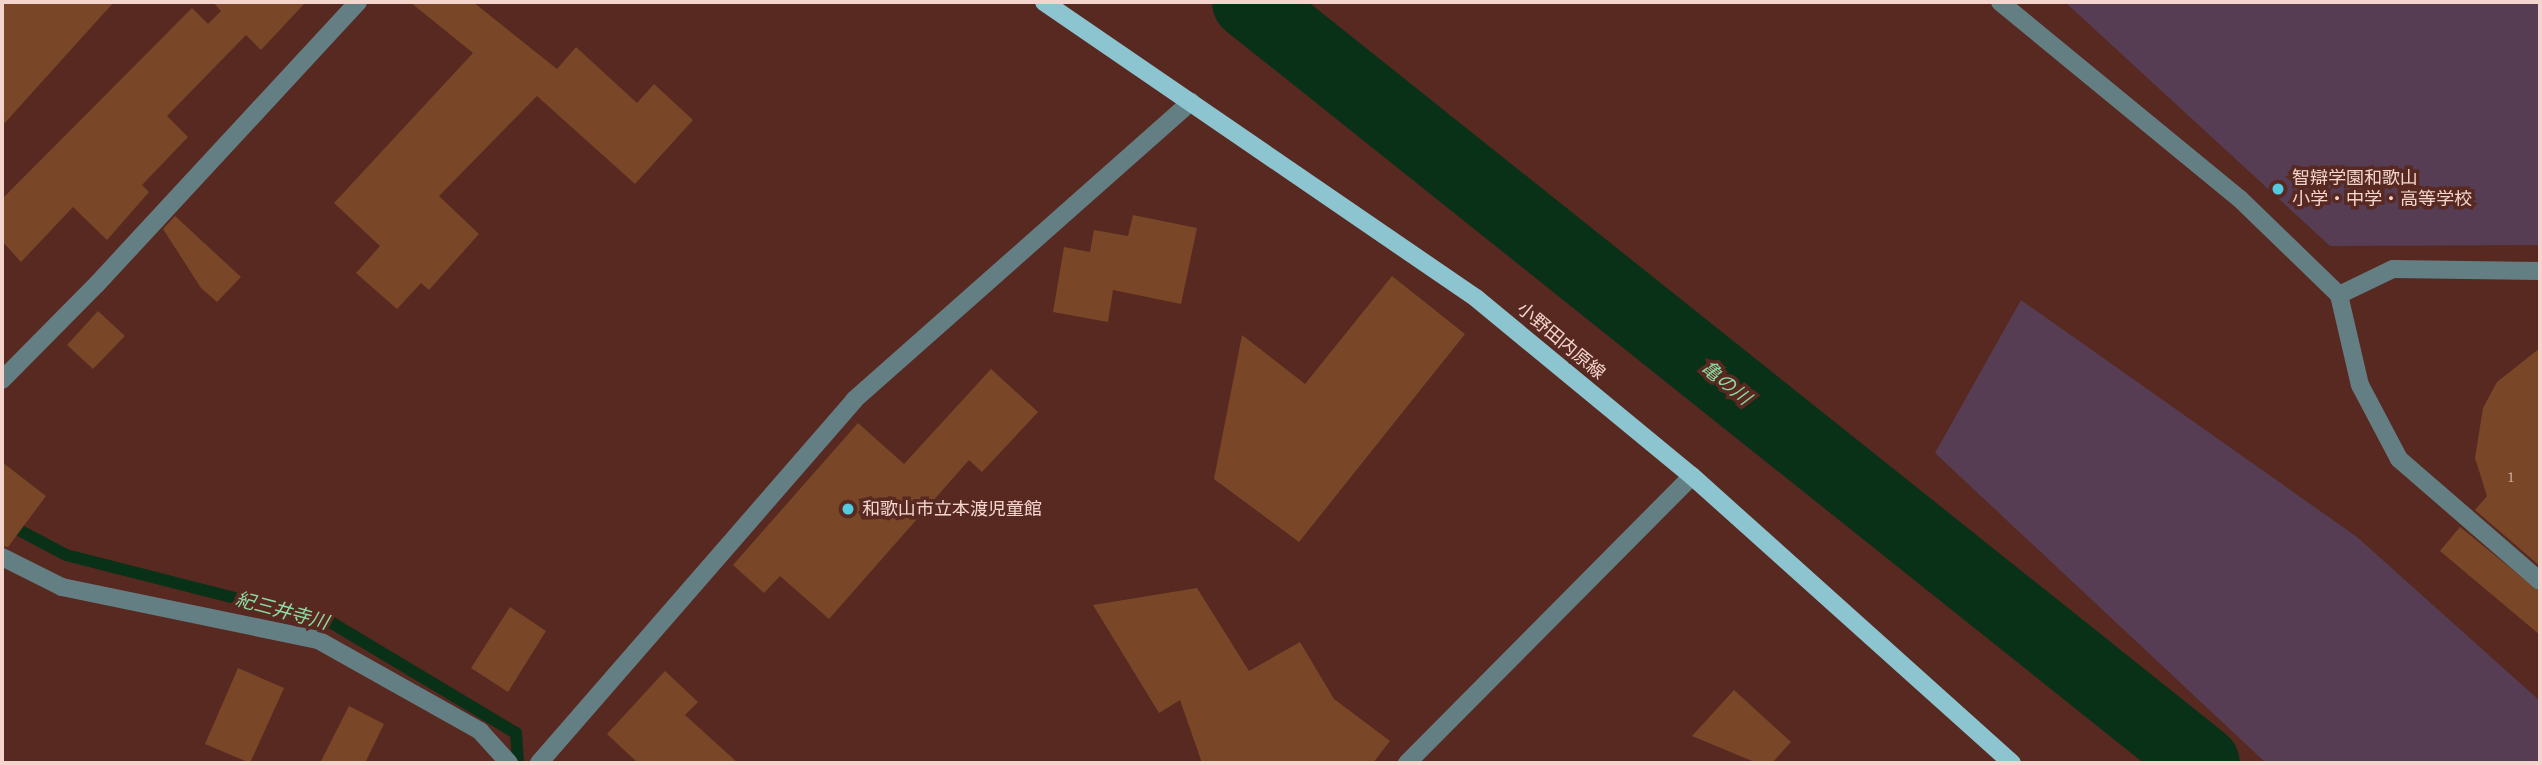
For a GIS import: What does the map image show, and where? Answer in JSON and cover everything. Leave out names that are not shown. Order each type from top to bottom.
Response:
[{"type":"main road","name":"小野田内原線","points":[[1044,2],[1476,298],[1692,476],[2012,763]]},
{"type":"street","points":[[2,380],[97,284],[358,2]]},
{"type":"street","points":[[2000,2],[2240,200],[2339,295],[2360,385],[2399,459],[2540,581]]},
{"type":"street","points":[[539,763],[854,400],[1191,102]]},
{"type":"street","points":[[2339,295],[2393,269],[2540,271]]},
{"type":"street","points":[[1407,763],[1692,476]]},
{"type":"street","points":[[2,557],[62,587],[318,640],[480,731],[509,763]]},
{"type":"shaded area","points":[[2065,2],[2540,2],[2540,245],[2330,246]]},
{"type":"shaded area","points":[[2021,300],[2357,537],[2540,701],[2540,763],[2266,763],[1935,453]]},
{"type":"building","points":[[2,2],[114,2],[2,126]]},
{"type":"building","points":[[213,2],[306,2],[261,50],[246,35],[167,116],[188,137],[142,185],[149,192],[107,240],[73,207],[21,262],[2,241],[2,199],[192,8],[208,24],[221,11]]},
{"type":"building","points":[[410,2],[473,2],[557,69],[576,47],[637,103],[654,84],[693,120],[635,184],[537,96],[439,196],[479,234],[429,290],[421,283],[397,309],[356,273],[380,246],[334,203],[473,53]]},
{"type":"building","points":[[1133,215],[1197,228],[1181,304],[1113,290],[1108,322],[1053,312],[1064,247],[1090,252],[1094,230],[1128,236]]},
{"type":"building","points":[[175,216],[241,277],[217,302],[201,288],[163,229]]},
{"type":"building","points":[[1392,276],[1465,334],[1299,542],[1214,479],[1242,335],[1305,384]]},
{"type":"building","points":[[98,311],[125,336],[93,369],[67,345]]},
{"type":"building","points":[[2540,348],[2540,566],[2475,510],[2487,496],[2475,458],[2483,408],[2497,382]]},
{"type":"building","points":[[991,369],[1038,412],[982,472],[969,460],[829,619],[780,576],[764,593],[733,565],[858,423],[904,464]]},
{"type":"building","points":[[2,462],[46,496],[8,547],[2,546]]},
{"type":"building","points":[[2460,527],[2540,592],[2540,635],[2440,551]]},
{"type":"building","points":[[1197,588],[1249,671],[1300,642],[1334,699],[1390,741],[1373,763],[1202,763],[1180,700],[1159,713],[1093,605]]},
{"type":"building","points":[[510,607],[546,631],[508,692],[471,668]]},
{"type":"building","points":[[238,668],[284,688],[250,763],[205,744]]},
{"type":"building","points":[[665,671],[698,702],[685,715],[738,763],[638,763],[607,734]]},
{"type":"building","points":[[1734,690],[1791,742],[1772,763],[1757,763],[1692,736]]},
{"type":"building","points":[[349,706],[384,724],[365,763],[320,763]]},
{"type":"waterway","name":"亀の川","points":[[1249,2],[2203,763]]},
{"type":"waterway","name":"紀三井寺川","points":[[2,521],[66,555],[332,623],[516,733],[518,763]]},
{"type":"place","name":"智辯学園和歌山 小学・中学・高等学校","points":[[2278,189]]},
{"type":"place","name":"和歌山市立本渡児童館","points":[[848,509]]}]
